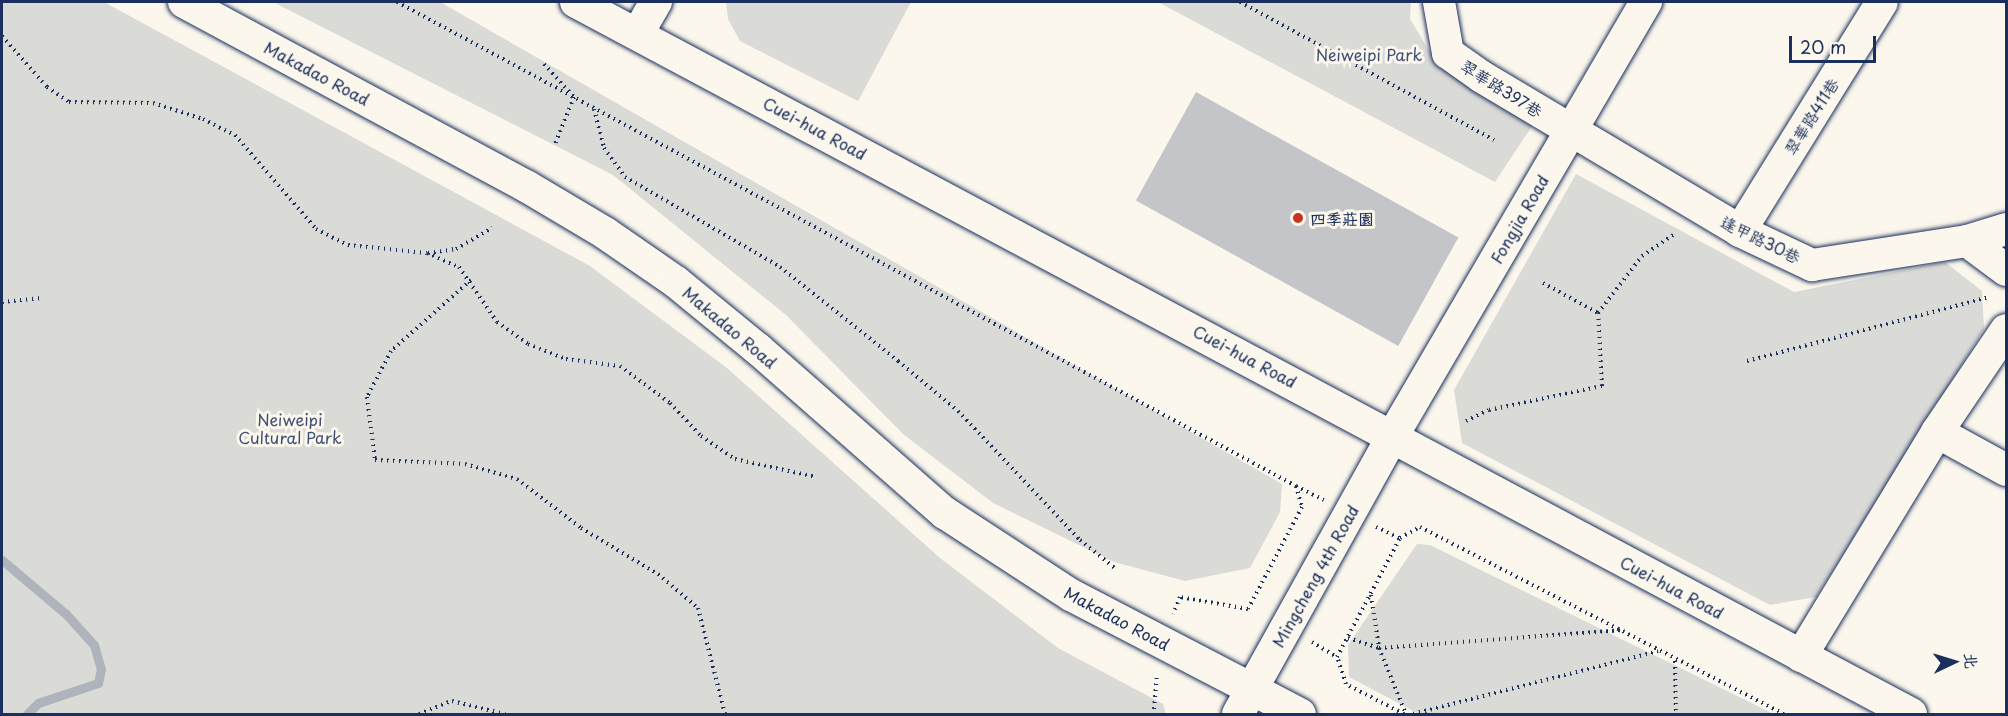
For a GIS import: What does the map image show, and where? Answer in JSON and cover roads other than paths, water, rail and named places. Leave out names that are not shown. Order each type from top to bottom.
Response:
[{"type":"street","name":"Makadao Road","points":[[184,2],[526,186],[605,233],[676,282],[740,334],[945,513],[1071,595],[1244,701]]},
{"type":"street","name":"Cuei-hua Road","points":[[576,2],[638,33],[1911,714]]},
{"type":"street","points":[[638,33],[656,2]]},
{"type":"street","name":"翠華路397巷","points":[[1439,2],[1448,53],[1570,131]]},
{"type":"street","name":"Fongjia Road","points":[[1392,437],[1646,2]]},
{"type":"street","name":"翠華路411巷","points":[[1740,231],[1882,2]]},
{"type":"street","name":"逢甲路30巷","points":[[1570,131],[1740,231],[1812,265],[1967,241],[2007,229]]},
{"type":"street","points":[[1967,241],[2007,270]]},
{"type":"street","points":[[1801,656],[1937,432],[2007,330]]},
{"type":"street","points":[[1937,432],[2007,470]]},
{"type":"street","name":"Mingcheng 4th Road","points":[[1244,701],[1392,437]]},
{"type":"street","points":[[1244,701],[1300,714]]},
{"type":"waterway","points":[[2,560],[66,614],[94,645],[101,669],[98,683],[38,703],[27,714]]},
{"type":"place","name":"四季莊園","points":[[1298,218]]},
{"type":"park label","name":"Neiweipi Park","points":[[1369,54]]},
{"type":"park label","name":"Neiweipi Cultural Park","points":[[290,428]]}]
